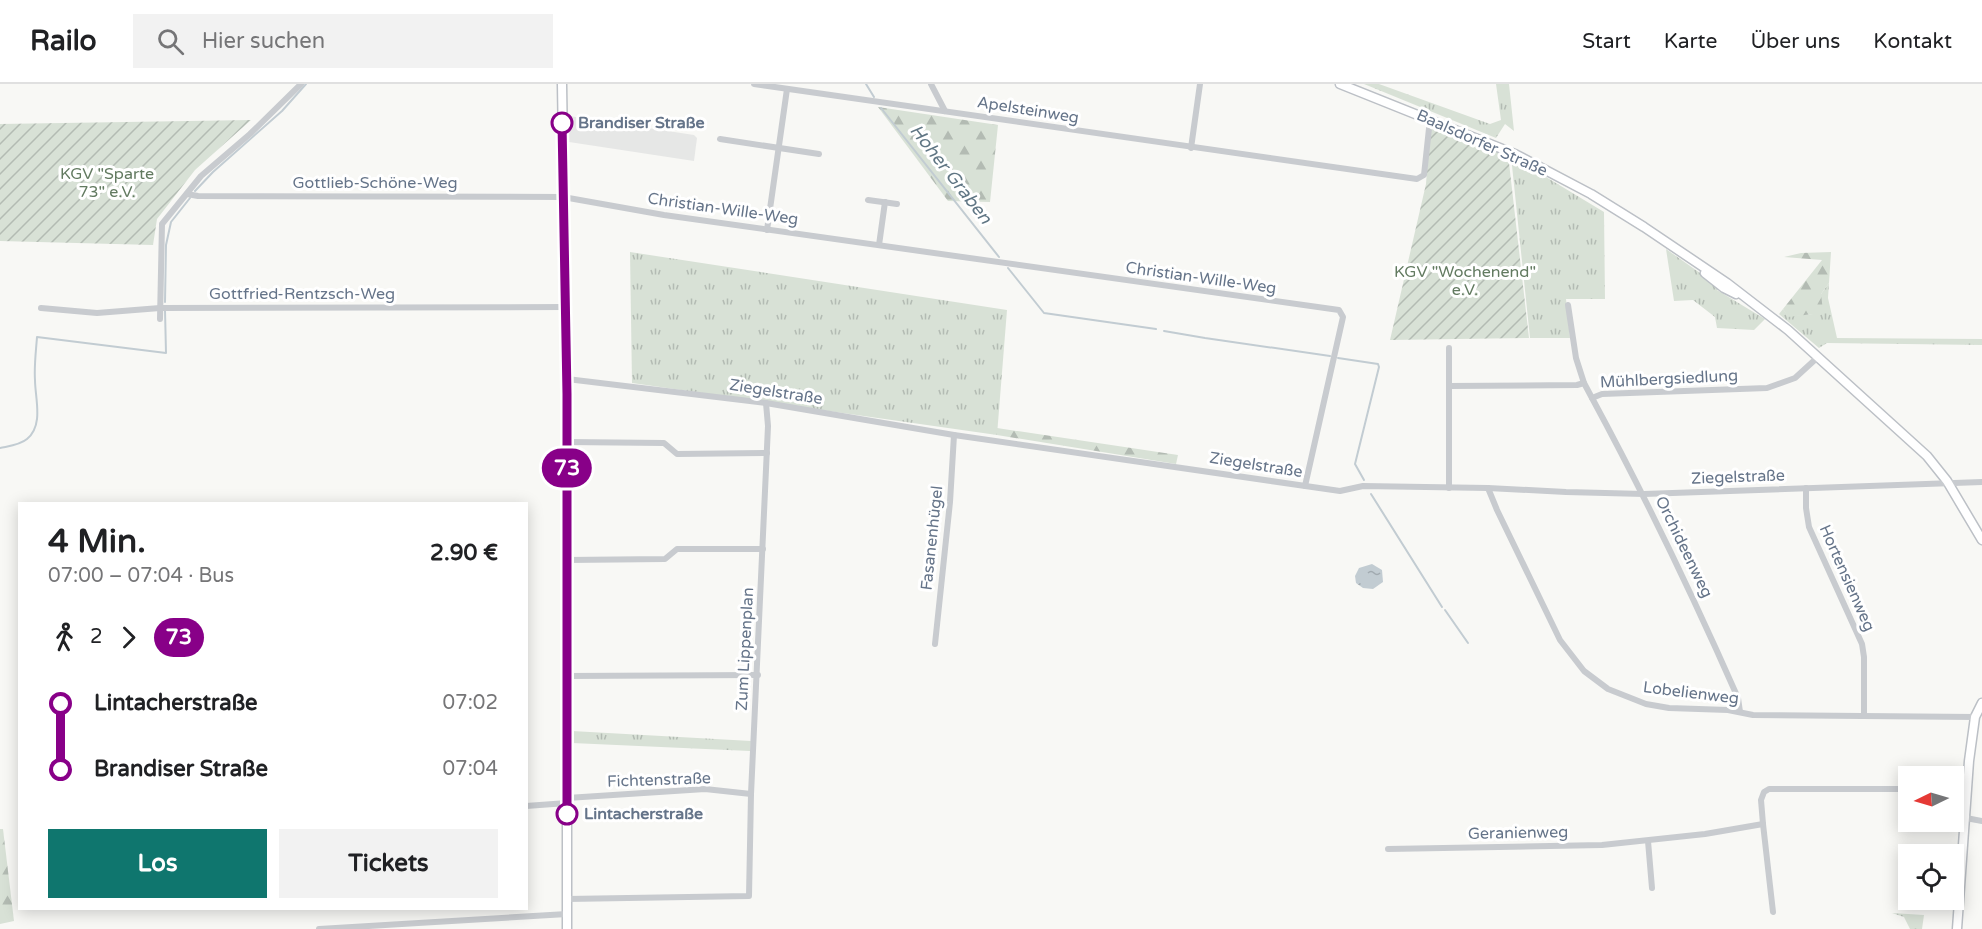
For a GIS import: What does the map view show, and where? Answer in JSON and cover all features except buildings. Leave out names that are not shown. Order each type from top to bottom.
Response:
[{"type":"street","points":[[160,318],[162,224],[201,176],[258,127],[301,84]]},
{"type":"street","points":[[562,84],[567,379],[567,929]]},
{"type":"street","name":"Apelsteinweg","points":[[754,84],[1417,179],[1424,175],[1430,119]]},
{"type":"street","points":[[931,84],[945,111]]},
{"type":"street","points":[[1191,148],[1200,84]]},
{"type":"street","name":"Baalsdorfer Straße","points":[[1340,84],[1515,154],[1591,194],[1680,250],[1782,325],[1927,456],[1947,481],[1982,540]]},
{"type":"street","points":[[767,230],[787,89]]},
{"type":"street","points":[[720,139],[819,154]]},
{"type":"street","name":"Gottlieb-Schöne-Weg","points":[[187,194],[198,196],[563,197]]},
{"type":"street","name":"Christian-Wille-Weg","points":[[563,197],[767,230],[1339,310],[1343,317],[1305,486]]},
{"type":"street","points":[[868,200],[897,204]]},
{"type":"street","points":[[879,246],[885,202]]},
{"type":"street","points":[[1568,305],[1576,358],[1584,383]]},
{"type":"street","name":"Gottfried-Rentzsch-Weg","points":[[41,308],[97,313],[160,308],[565,307]]},
{"type":"street","points":[[1449,348],[1449,488]]},
{"type":"street","name":"Mühlbergsiedlung","points":[[1449,386],[1577,385],[1584,383],[1592,398],[1602,393],[1767,388],[1795,378],[1818,357]]},
{"type":"street","name":"Ziegelstraße","points":[[567,379],[766,403],[954,435],[1340,491],[1363,486],[1644,494],[1947,481],[1982,482]]},
{"type":"street","name":"Orchideenweg","points":[[1592,398],[1644,494],[1703,618],[1738,698],[1740,712]]},
{"type":"street","name":"Zum Lippenplan","points":[[567,899],[749,896],[751,794],[768,426],[766,403]]},
{"type":"street","name":"Fasanenhügel","points":[[935,644],[954,435]]},
{"type":"street","points":[[567,442],[664,443],[677,454],[767,453]]},
{"type":"street","name":"Lobelienweg","points":[[1488,488],[1560,640],[1584,671],[1608,689],[1646,704],[1669,708],[1717,709],[1753,715],[1975,717]]},
{"type":"street","name":"Hortensienweg","points":[[1806,488],[1809,527],[1862,644],[1864,715]]},
{"type":"street","points":[[567,560],[665,559],[677,549],[763,549]]},
{"type":"street","points":[[567,676],[758,675]]},
{"type":"street","points":[[1957,929],[1969,760],[1975,717],[1982,703]]},
{"type":"street","name":"Fichtenstraße","points":[[528,806],[567,800],[705,789],[751,794]]},
{"type":"street","points":[[1773,912],[1761,800],[1764,792],[1769,789],[1898,789]]},
{"type":"street","points":[[1966,818],[1982,821]]},
{"type":"street","name":"Geranienweg","points":[[1389,849],[1556,846],[1648,841],[1763,824]]},
{"type":"street","points":[[1648,841],[1652,888]]},
{"type":"street","points":[[319,929],[567,914]]},
{"type":"shaded area","points":[[569,116],[694,135],[697,138],[694,161],[569,142]]},
{"type":"green space","points":[[1364,84],[1379,84],[1490,124],[1501,120],[1496,84],[1509,84],[1514,131],[1505,124],[1496,138]]},
{"type":"green space","points":[[878,107],[998,125],[990,202],[948,201]]},
{"type":"green space","name":"KGV \"Sparte 73\" e.V.","points":[[251,120],[195,170],[157,219],[153,245],[0,241],[0,124]]},
{"type":"green space","name":"KGV \"Wochenend\" e.V.","points":[[1435,125],[1508,154],[1529,338],[1390,340],[1426,184],[1430,129]]},
{"type":"green space","points":[[1511,156],[1604,212],[1605,299],[1566,299],[1570,338],[1530,338]]},
{"type":"green space","points":[[1666,249],[1720,287],[1717,290],[1765,319],[1754,330],[1717,328],[1715,317],[1693,300],[1674,301]]},
{"type":"green space","points":[[630,252],[1007,310],[997,435],[632,383]]},
{"type":"green space","points":[[1831,252],[1829,283],[1821,294],[1823,311],[1819,316],[1813,314],[1788,317],[1783,309],[1822,260],[1784,257],[1801,253]]},
{"type":"green space","points":[[1829,283],[1828,298],[1837,338],[1982,339],[1982,345],[1827,343],[1819,348],[1779,314],[1783,309],[1788,316],[1813,314],[1821,294]]},
{"type":"green space","points":[[997,428],[1178,455],[1176,464],[997,435]]},
{"type":"green space","points":[[572,731],[751,741],[750,751],[572,743]]},
{"type":"green space","points":[[0,829],[3,829],[14,921],[0,924]]},
{"type":"green space","points":[[1892,913],[1924,915],[1922,929],[1910,929],[1904,917]]},
{"type":"water","points":[[1372,564],[1382,570],[1383,582],[1373,589],[1363,588],[1356,583],[1355,576],[1359,568]]},
{"type":"waterway","name":"Hoher Graben","points":[[195,191],[213,172],[282,111],[306,84]]},
{"type":"waterway","name":"Hoher Graben","points":[[866,84],[874,97]]},
{"type":"waterway","name":"Hoher Graben","points":[[881,108],[999,257]]},
{"type":"waterway","name":"Hoher Graben","points":[[165,302],[166,245],[171,222],[190,198]]},
{"type":"waterway","name":"Hoher Graben","points":[[1008,268],[1044,313],[1156,329]]},
{"type":"waterway","name":"Hoher Graben","points":[[0,448],[24,441],[35,426],[37,419],[35,375],[37,337],[166,353],[165,310]]},
{"type":"waterway","name":"Hoher Graben","points":[[1164,331],[1330,356]]},
{"type":"waterway","name":"Hoher Graben","points":[[1338,358],[1378,364],[1379,367],[1355,464],[1364,480]]},
{"type":"waterway","name":"Hoher Graben","points":[[1371,494],[1442,607]]},
{"type":"waterway","name":"Hoher Graben","points":[[1445,610],[1468,643]]},
{"type":"bus line","name":"73","points":[[562,123],[567,394],[567,814]]},
{"type":"place","name":"Brandiser Straße","points":[[562,123]]},
{"type":"place","name":"Lintacherstraße","points":[[567,814]]}]
